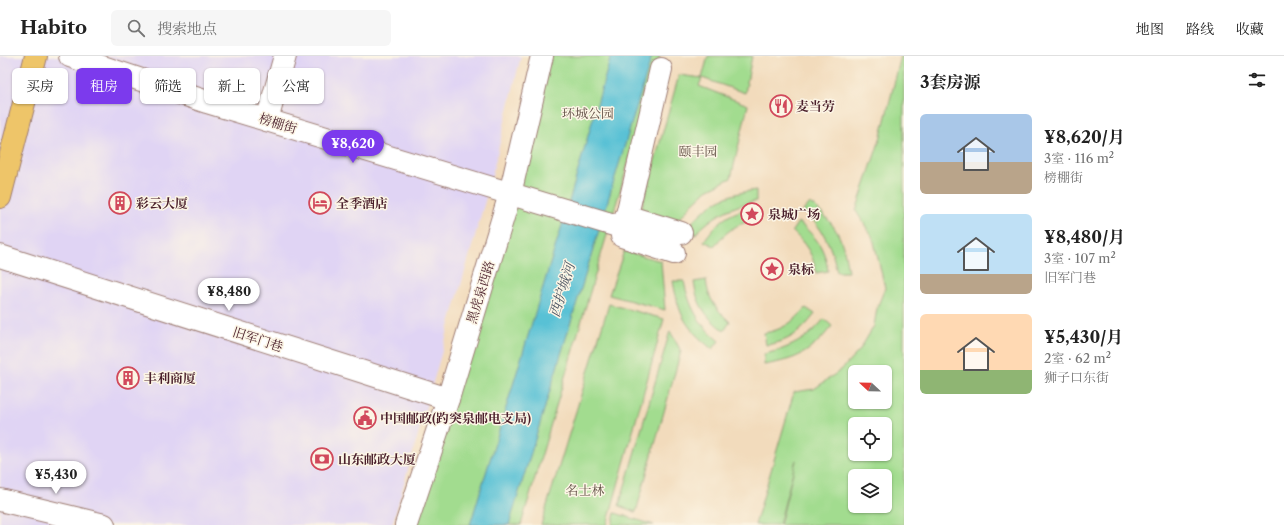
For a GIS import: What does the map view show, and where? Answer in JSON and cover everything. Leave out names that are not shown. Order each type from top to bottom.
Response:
[{"type":"main road","points":[[0,197],[36,56]]},
{"type":"street","name":"榜棚街","points":[[70,56],[267,120],[536,202],[625,222]]},
{"type":"street","points":[[267,120],[285,56]]},
{"type":"street","name":"黑虎泉西路","points":[[406,525],[448,399],[510,194],[542,56]]},
{"type":"street","points":[[661,68],[622,236],[665,249],[678,243]]},
{"type":"street","name":"旧军门巷","points":[[0,256],[448,399]]},
{"type":"street","points":[[0,500],[104,525]]},
{"type":"shaded area","points":[[0,56],[521,56],[489,187],[392,525],[0,525]]},
{"type":"green space","name":"环城公园","points":[[548,56],[660,56],[521,525],[416,525]]},
{"type":"green space","points":[[708,56],[752,56],[745,93],[702,78]]},
{"type":"green space","points":[[901,56],[904,56],[904,525],[780,525],[796,460],[779,525],[755,525],[794,392],[814,389],[841,370],[859,351],[874,326],[877,308],[885,288],[873,238],[856,211],[881,136]]},
{"type":"green space","name":"颐丰园","points":[[679,75],[702,78],[699,86],[748,105],[731,178],[707,190],[691,205],[677,222],[638,220]]},
{"type":"green space","points":[[756,190],[756,201],[738,206],[722,213],[708,222],[695,235],[687,228],[695,219],[717,201],[734,194]]},
{"type":"green space","points":[[810,203],[833,225],[844,250],[848,272],[837,272],[826,238],[816,224],[803,211]]},
{"type":"green space","points":[[752,208],[755,220],[748,221],[732,229],[714,246],[704,241],[714,228],[724,219],[737,212]]},
{"type":"green space","points":[[798,222],[810,232],[819,243],[825,256],[828,271],[816,273],[811,255],[801,240],[792,231]]},
{"type":"green space","points":[[624,251],[661,261],[665,310],[609,295]]},
{"type":"green space","points":[[706,280],[711,298],[721,313],[730,322],[724,331],[712,321],[703,310],[697,297],[694,282]]},
{"type":"green space","points":[[673,281],[684,281],[692,307],[700,322],[719,341],[712,349],[689,327],[681,312]]},
{"type":"green space","name":"名士林","points":[[609,304],[664,319],[607,525],[541,525]]},
{"type":"green space","points":[[806,308],[815,314],[805,326],[788,339],[766,345],[764,333],[777,330],[787,325]]},
{"type":"green space","points":[[824,319],[832,326],[810,349],[795,357],[764,365],[764,354],[790,346],[805,338]]},
{"type":"green space","points":[[670,331],[681,351],[636,512],[619,506]]},
{"type":"green space","points":[[615,513],[654,525],[612,525]]},
{"type":"water","name":"西护城河","points":[[611,56],[652,56],[509,525],[470,525],[566,212]]},
{"type":"place","name":"麦当劳","points":[[781,106]]},
{"type":"place","name":"彩云大厦","points":[[120,203]]},
{"type":"place","name":"全季酒店","points":[[320,203]]},
{"type":"place","name":"泉城广场","points":[[752,214]]},
{"type":"place","name":"泉标","points":[[772,269]]},
{"type":"place","name":"丰利商厦","points":[[128,378]]},
{"type":"place","name":"中国邮政(趵突泉邮电支局)","points":[[365,418]]},
{"type":"place","name":"山东邮政大厦","points":[[322,459]]}]
